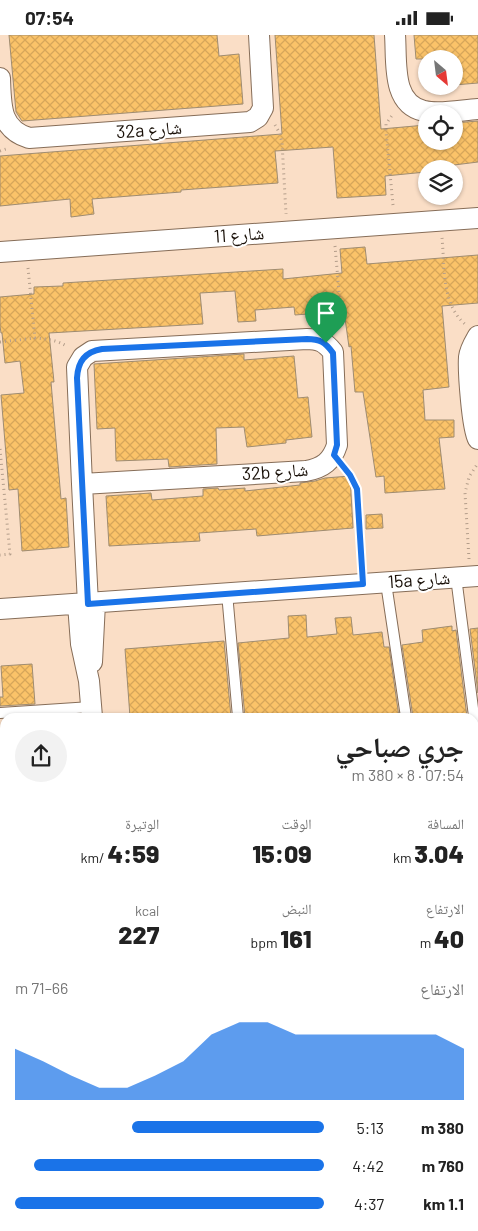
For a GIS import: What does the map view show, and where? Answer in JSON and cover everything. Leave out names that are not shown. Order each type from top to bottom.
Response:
[{"type":"street","points":[[259,35],[263,108]]},
{"type":"street","points":[[395,35],[398,79],[400,91],[405,101],[414,108],[425,112],[478,109]]},
{"type":"street","name":"32a شارع","points":[[0,78],[2,115],[8,127],[29,139],[250,122],[258,117],[263,108]]},
{"type":"street","name":"شارع 11","points":[[0,252],[478,218]]},
{"type":"street","points":[[474,333],[469,358],[474,432],[478,439]]},
{"type":"street","points":[[91,712],[89,681],[93,652],[87,604],[77,378],[77,367],[83,357],[92,351],[102,349],[317,339],[326,343],[333,353],[337,445],[334,455]]},
{"type":"street","name":"32b شارع","points":[[82,483],[306,471],[322,467],[334,455]]},
{"type":"street","name":"15a شارع","points":[[0,609],[468,577]]},
{"type":"lane","points":[[468,577],[476,713]]},
{"type":"lane","points":[[386,583],[405,713]]},
{"type":"lane","points":[[227,593],[238,713]]},
{"type":"lane","points":[[0,713],[91,712]]},
{"type":"path","points":[[395,224],[386,124],[405,101]]},
{"type":"path","points":[[263,108],[279,131],[282,142],[287,231]]},
{"type":"path","points":[[441,222],[447,295],[450,306],[456,316],[474,333]]},
{"type":"path","points":[[326,343],[339,324],[341,315],[334,228]]},
{"type":"path","points":[[26,250],[35,338]]},
{"type":"path","points":[[0,341],[35,338],[52,339],[83,357]]},
{"type":"path","points":[[0,449],[10,554],[0,555]]},
{"type":"path","points":[[334,455],[350,475],[357,489],[363,584]]},
{"type":"path","points":[[468,577],[465,493],[469,477],[478,463]]},
{"type":"building","points":[[9,35],[217,35],[219,56],[239,54],[243,104],[22,121],[16,112]]},
{"type":"building","points":[[275,35],[374,35],[381,129],[418,126],[418,150],[463,150],[463,122],[478,121],[478,162],[463,164],[463,160],[418,160],[418,173],[385,176],[386,195],[337,198],[333,147],[275,151],[278,183],[92,199],[94,214],[71,217],[70,199],[0,206],[0,156],[282,134]]},
{"type":"building","points":[[414,35],[478,35],[478,83],[463,84],[463,50],[418,50],[418,59],[416,59]]},
{"type":"building","points":[[365,247],[367,264],[478,255],[478,303],[442,306],[449,387],[423,390],[425,420],[454,420],[454,437],[439,438],[445,489],[385,493],[384,476],[376,477],[363,392],[355,392],[351,346],[349,347],[344,311],[295,315],[294,307],[255,310],[256,321],[238,322],[235,291],[200,293],[203,324],[49,333],[54,382],[51,382],[61,499],[66,498],[69,547],[22,551],[18,489],[9,490],[1,395],[24,393],[20,361],[5,363],[0,326],[0,297],[34,294],[34,287],[63,286],[63,283],[283,269],[283,279],[342,273],[340,249]]},
{"type":"building","points":[[244,354],[244,360],[294,356],[298,398],[308,397],[312,437],[286,440],[286,443],[247,447],[244,427],[216,428],[217,464],[169,467],[168,459],[116,461],[115,428],[97,429],[94,364]]},
{"type":"building","points":[[350,476],[353,528],[257,536],[256,529],[199,533],[200,541],[109,546],[106,496],[151,493],[152,500],[203,496],[203,489],[245,488],[245,491],[300,485],[300,483],[325,478]]},
{"type":"building","points":[[382,514],[383,528],[366,529],[366,515]]},
{"type":"building","points":[[306,615],[307,637],[337,634],[335,618],[351,617],[353,635],[382,632],[384,647],[389,647],[398,713],[245,713],[238,643],[289,638],[288,616]]},
{"type":"building","points":[[452,626],[452,631],[456,630],[466,713],[412,713],[402,645],[423,642],[422,630]]},
{"type":"building","points":[[478,628],[478,693],[470,629]]},
{"type":"building","points":[[224,641],[231,713],[130,713],[125,649]]},
{"type":"building","points":[[32,664],[35,704],[0,706],[0,697],[3,697],[1,666]]},
{"type":"route","points":[[307,339],[317,339],[326,343],[333,353],[334,363],[337,445],[334,455],[350,475],[357,489],[363,584],[88,604],[77,378],[77,367],[83,357],[92,351],[102,349],[307,339]]}]
